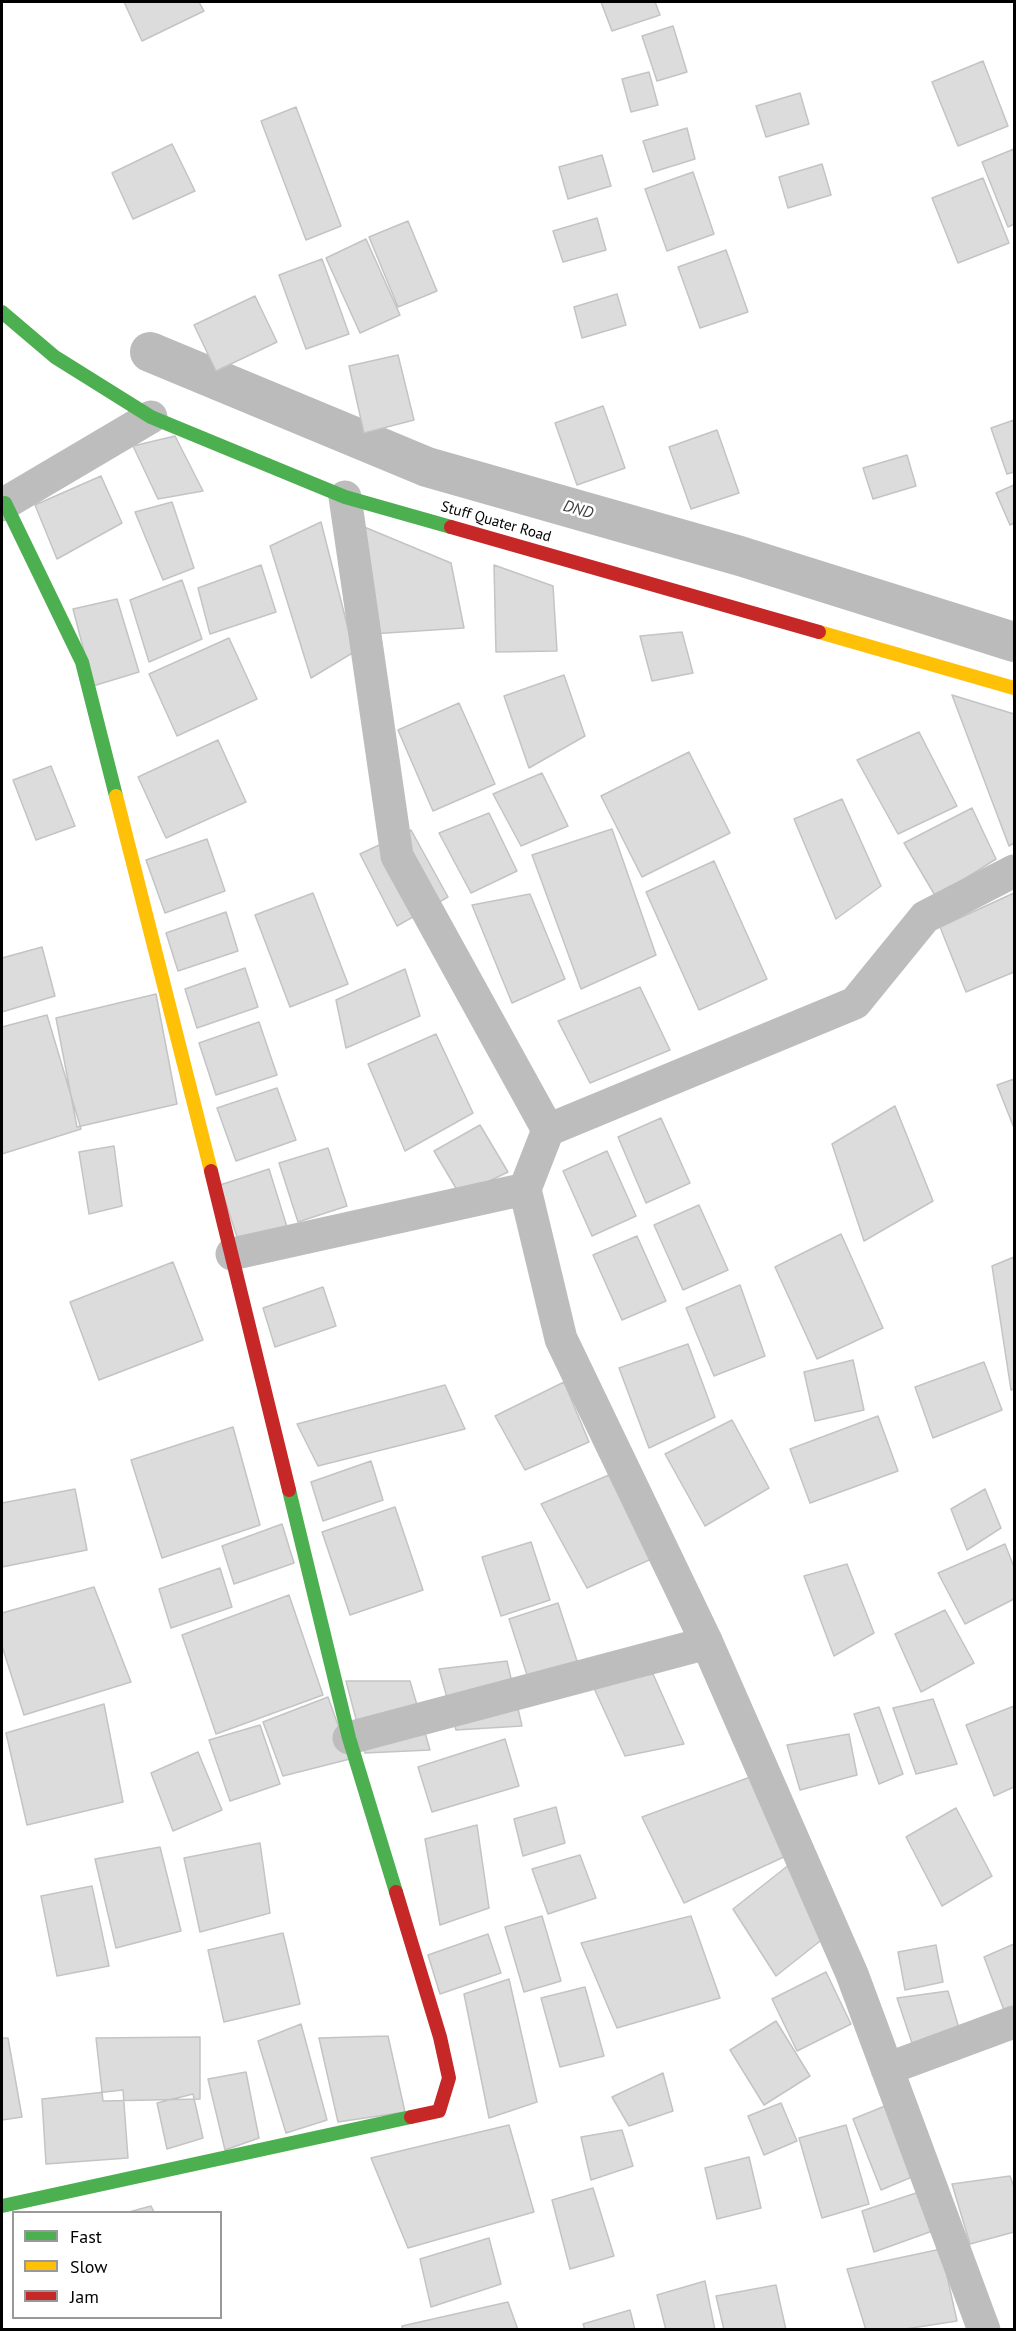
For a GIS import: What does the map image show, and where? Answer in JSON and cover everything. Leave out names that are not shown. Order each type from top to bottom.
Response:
[{"type":"street","name":"Stuff Quater Road","points":[[2,312],[55,357],[151,417],[345,496],[1014,688]]},
{"type":"street","points":[[2,2206],[439,2111],[449,2078],[445,2057],[350,1738],[232,1254],[82,662],[3,504],[151,417]]},
{"type":"street","points":[[345,496],[397,856],[548,1130]]},
{"type":"street","points":[[984,2330],[852,1974],[707,1643],[561,1339],[525,1190],[548,1130],[855,1003],[925,917],[1014,871]]},
{"type":"street","points":[[232,1254],[525,1190]]},
{"type":"street","points":[[350,1738],[707,1643]]},
{"type":"street","points":[[887,2069],[1014,2022]]},
{"type":"building","points":[[124,2],[199,2],[204,11],[142,41]]},
{"type":"building","points":[[601,2],[655,2],[660,15],[612,31]]},
{"type":"building","points":[[673,26],[687,72],[657,81],[642,36]]},
{"type":"building","points":[[983,61],[1008,126],[958,146],[932,82]]},
{"type":"building","points":[[649,72],[658,105],[631,112],[622,79]]},
{"type":"building","points":[[800,93],[809,124],[766,137],[756,106]]},
{"type":"building","points":[[296,107],[341,226],[306,240],[261,121]]},
{"type":"building","points":[[687,128],[695,159],[653,172],[643,141]]},
{"type":"building","points":[[172,144],[195,191],[133,219],[112,173]]},
{"type":"building","points":[[1014,149],[1014,224],[1008,227],[982,162]]},
{"type":"building","points":[[602,155],[611,186],[568,199],[559,167]]},
{"type":"building","points":[[822,164],[831,195],[788,208],[779,177]]},
{"type":"building","points":[[693,172],[714,234],[667,251],[645,189]]},
{"type":"building","points":[[983,178],[1009,243],[958,263],[932,198]]},
{"type":"building","points":[[597,218],[606,250],[563,262],[553,231]]},
{"type":"building","points":[[408,221],[437,291],[398,307],[369,237]]},
{"type":"building","points":[[366,239],[400,315],[360,333],[326,258]]},
{"type":"building","points":[[726,250],[748,312],[700,328],[678,267]]},
{"type":"building","points":[[322,259],[349,334],[306,349],[279,275]]},
{"type":"building","points":[[617,294],[626,325],[582,338],[574,307]]},
{"type":"building","points":[[255,296],[277,342],[216,371],[194,325]]},
{"type":"building","points":[[398,355],[414,420],[364,433],[349,366]]},
{"type":"building","points":[[603,406],[625,468],[577,485],[555,423]]},
{"type":"building","points":[[1014,420],[1014,472],[1007,474],[991,428]]},
{"type":"building","points":[[717,430],[739,493],[691,509],[669,447]]},
{"type":"building","points":[[175,436],[203,491],[158,499],[133,446]]},
{"type":"building","points":[[907,455],[916,486],[873,499],[863,468]]},
{"type":"building","points":[[101,476],[122,523],[57,559],[35,505]]},
{"type":"building","points":[[1014,485],[1014,523],[1010,525],[996,493]]},
{"type":"building","points":[[172,502],[194,568],[163,580],[135,512]]},
{"type":"building","points":[[321,522],[354,652],[311,678],[270,546]]},
{"type":"building","points":[[357,524],[451,563],[464,628],[371,634]]},
{"type":"building","points":[[261,565],[276,612],[210,634],[198,588]]},
{"type":"building","points":[[494,565],[553,586],[557,651],[496,652]]},
{"type":"building","points":[[182,580],[202,639],[149,662],[130,600]]},
{"type":"building","points":[[117,599],[139,672],[93,686],[73,609]]},
{"type":"building","points":[[682,632],[693,673],[652,681],[640,636]]},
{"type":"building","points":[[229,638],[257,699],[177,736],[149,674]]},
{"type":"building","points":[[564,675],[585,736],[529,768],[504,696]]},
{"type":"building","points":[[952,695],[1014,714],[1014,843],[1009,846]]},
{"type":"building","points":[[459,703],[495,784],[433,811],[398,730]]},
{"type":"building","points":[[919,732],[957,806],[898,834],[857,760]]},
{"type":"building","points":[[218,740],[246,802],[166,838],[138,777]]},
{"type":"building","points":[[689,752],[730,833],[642,877],[601,796]]},
{"type":"building","points":[[51,766],[75,826],[36,840],[13,780]]},
{"type":"building","points":[[542,773],[568,826],[521,846],[493,794]]},
{"type":"building","points":[[842,799],[881,886],[836,919],[794,819]]},
{"type":"building","points":[[972,808],[996,859],[936,897],[904,843]]},
{"type":"building","points":[[489,813],[517,871],[471,893],[439,833]]},
{"type":"building","points":[[612,829],[656,955],[581,989],[532,855]]},
{"type":"building","points":[[411,830],[448,897],[397,926],[360,854]]},
{"type":"building","points":[[207,839],[225,891],[165,913],[146,860]]},
{"type":"building","points":[[714,861],[767,979],[699,1010],[646,892]]},
{"type":"building","points":[[313,893],[348,984],[290,1007],[255,915]]},
{"type":"building","points":[[1014,893],[1014,972],[966,992],[940,927]]},
{"type":"building","points":[[530,894],[565,979],[512,1003],[472,905]]},
{"type":"building","points":[[226,912],[238,951],[178,971],[166,933]]},
{"type":"building","points":[[42,947],[55,996],[2,1012],[2,958]]},
{"type":"building","points":[[245,968],[258,1007],[197,1028],[185,989]]},
{"type":"building","points":[[405,969],[420,1016],[346,1048],[336,1000]]},
{"type":"building","points":[[640,987],[670,1050],[590,1083],[558,1021]]},
{"type":"building","points":[[156,994],[177,1104],[77,1127],[56,1018]]},
{"type":"building","points":[[47,1015],[81,1129],[2,1154],[2,1027]]},
{"type":"building","points":[[259,1022],[277,1075],[216,1095],[199,1043]]},
{"type":"building","points":[[436,1034],[473,1113],[405,1151],[368,1064]]},
{"type":"building","points":[[1014,1079],[1014,1128],[997,1085]]},
{"type":"building","points":[[277,1088],[296,1140],[236,1161],[217,1108]]},
{"type":"building","points":[[895,1106],[933,1201],[864,1241],[832,1144]]},
{"type":"building","points":[[661,1118],[690,1183],[646,1203],[618,1137]]},
{"type":"building","points":[[480,1125],[508,1172],[460,1195],[434,1151]]},
{"type":"building","points":[[114,1146],[122,1206],[89,1214],[79,1152]]},
{"type":"building","points":[[328,1148],[347,1206],[298,1222],[279,1163]]},
{"type":"building","points":[[607,1151],[636,1216],[592,1236],[563,1171]]},
{"type":"building","points":[[269,1169],[287,1227],[239,1243],[220,1185]]},
{"type":"building","points":[[699,1205],[728,1270],[683,1290],[654,1225]]},
{"type":"building","points":[[841,1234],[883,1328],[817,1359],[775,1267]]},
{"type":"building","points":[[637,1236],[666,1301],[622,1320],[593,1255]]},
{"type":"building","points":[[1014,1257],[1014,1389],[1011,1390],[992,1266]]},
{"type":"building","points":[[173,1262],[203,1340],[99,1380],[70,1302]]},
{"type":"building","points":[[740,1285],[765,1356],[714,1376],[686,1308]]},
{"type":"building","points":[[323,1287],[336,1326],[275,1347],[263,1308]]},
{"type":"building","points":[[688,1344],[715,1417],[649,1448],[619,1368]]},
{"type":"building","points":[[853,1360],[864,1410],[815,1421],[804,1372]]},
{"type":"building","points":[[984,1362],[1002,1410],[933,1438],[915,1387]]},
{"type":"building","points":[[564,1382],[589,1442],[525,1470],[495,1416]]},
{"type":"building","points":[[445,1385],[465,1429],[318,1466],[297,1424]]},
{"type":"building","points":[[878,1416],[898,1471],[810,1503],[790,1449]]},
{"type":"building","points":[[732,1420],[769,1488],[705,1526],[665,1454]]},
{"type":"building","points":[[233,1427],[260,1525],[162,1558],[131,1460]]},
{"type":"building","points":[[371,1461],[383,1500],[323,1521],[311,1482]]},
{"type":"building","points":[[616,1472],[658,1556],[587,1588],[541,1504]]},
{"type":"building","points":[[75,1489],[87,1550],[2,1567],[2,1503]]},
{"type":"building","points":[[985,1489],[1001,1528],[967,1550],[951,1509]]},
{"type":"building","points":[[395,1507],[423,1590],[350,1615],[322,1532]]},
{"type":"building","points":[[282,1524],[294,1563],[234,1584],[222,1546]]},
{"type":"building","points":[[531,1542],[550,1600],[501,1616],[482,1557]]},
{"type":"building","points":[[1005,1544],[1014,1567],[1014,1599],[965,1624],[938,1573]]},
{"type":"building","points":[[847,1564],[874,1633],[834,1656],[804,1576]]},
{"type":"building","points":[[220,1568],[232,1607],[171,1628],[159,1589]]},
{"type":"building","points":[[94,1587],[131,1682],[24,1715],[2,1646],[2,1613]]},
{"type":"building","points":[[289,1595],[323,1695],[216,1734],[182,1635]]},
{"type":"building","points":[[558,1603],[577,1661],[528,1678],[509,1619]]},
{"type":"building","points":[[945,1610],[974,1663],[921,1692],[895,1634]]},
{"type":"building","points":[[507,1661],[522,1726],[456,1730],[439,1669]]},
{"type":"building","points":[[653,1674],[684,1744],[625,1756],[593,1686]]},
{"type":"building","points":[[346,1681],[410,1681],[430,1750],[365,1753]]},
{"type":"building","points":[[328,1697],[350,1759],[283,1776],[263,1722]]},
{"type":"building","points":[[933,1699],[957,1764],[916,1774],[893,1708]]},
{"type":"building","points":[[104,1704],[123,1802],[27,1825],[6,1733]]},
{"type":"building","points":[[1014,1706],[1014,1787],[994,1796],[966,1725]]},
{"type":"building","points":[[879,1707],[903,1774],[879,1784],[854,1714]]},
{"type":"building","points":[[260,1725],[280,1784],[230,1801],[209,1740]]},
{"type":"building","points":[[849,1734],[857,1775],[800,1790],[787,1745]]},
{"type":"building","points":[[505,1739],[519,1786],[432,1812],[418,1767]]},
{"type":"building","points":[[198,1752],[222,1810],[173,1831],[151,1773]]},
{"type":"building","points":[[753,1776],[786,1856],[684,1903],[642,1817]]},
{"type":"building","points":[[556,1807],[565,1843],[523,1856],[514,1819]]},
{"type":"building","points":[[956,1808],[992,1876],[942,1906],[906,1837]]},
{"type":"building","points":[[477,1825],[489,1908],[440,1925],[425,1839]]},
{"type":"building","points":[[260,1843],[270,1913],[200,1932],[184,1858]]},
{"type":"building","points":[[160,1847],[181,1931],[116,1948],[95,1859]]},
{"type":"building","points":[[580,1855],[596,1898],[548,1914],[532,1869]]},
{"type":"building","points":[[790,1864],[824,1938],[776,1976],[733,1909]]},
{"type":"building","points":[[92,1886],[109,1966],[57,1976],[41,1896]]},
{"type":"building","points":[[542,1916],[561,1981],[524,1992],[505,1927]]},
{"type":"building","points":[[691,1916],[720,1998],[617,2028],[581,1943]]},
{"type":"building","points":[[283,1933],[300,2004],[224,2022],[208,1950]]},
{"type":"building","points":[[488,1934],[501,1973],[440,1994],[428,1955]]},
{"type":"building","points":[[1014,1944],[1014,2009],[1005,2013],[984,1957]]},
{"type":"building","points":[[936,1945],[943,1982],[905,1990],[898,1952]]},
{"type":"building","points":[[826,1972],[851,2024],[797,2051],[772,1999]]},
{"type":"building","points":[[509,1979],[537,2102],[489,2118],[464,1994]]},
{"type":"building","points":[[585,1987],[604,2056],[560,2067],[541,1998]]},
{"type":"building","points":[[948,1991],[961,2035],[914,2049],[897,1998]]},
{"type":"building","points":[[776,2021],[810,2076],[764,2105],[730,2050]]},
{"type":"building","points":[[301,2024],[327,2120],[286,2133],[258,2041]]},
{"type":"building","points":[[388,2036],[405,2112],[338,2122],[319,2038]]},
{"type":"building","points":[[200,2037],[200,2099],[103,2101],[96,2038]]},
{"type":"building","points":[[2,2038],[8,2038],[22,2117],[2,2120]]},
{"type":"building","points":[[246,2072],[259,2138],[225,2150],[208,2079]]},
{"type":"building","points":[[663,2073],[673,2111],[629,2126],[612,2097]]},
{"type":"building","points":[[123,2090],[128,2158],[46,2164],[42,2099]]},
{"type":"building","points":[[193,2094],[203,2138],[167,2149],[157,2103]]},
{"type":"building","points":[[781,2103],[797,2141],[764,2155],[748,2116]]},
{"type":"building","points":[[890,2104],[919,2174],[881,2190],[853,2119]]},
{"type":"building","points":[[509,2125],[534,2212],[408,2248],[371,2158]]},
{"type":"building","points":[[846,2125],[869,2204],[822,2218],[799,2138]]},
{"type":"building","points":[[622,2130],[633,2166],[591,2180],[581,2137]]},
{"type":"building","points":[[749,2157],[761,2208],[717,2219],[705,2168]]},
{"type":"building","points":[[1010,2176],[1014,2187],[1014,2232],[970,2244],[952,2184]]},
{"type":"building","points":[[593,2188],[614,2256],[570,2269],[552,2200]]},
{"type":"building","points":[[922,2191],[938,2229],[874,2252],[862,2211]]},
{"type":"building","points":[[151,2206],[154,2211],[133,2211]]},
{"type":"building","points":[[489,2238],[501,2284],[431,2307],[420,2259]]},
{"type":"building","points":[[941,2249],[957,2321],[899,2330],[866,2330],[847,2269]]},
{"type":"building","points":[[705,2281],[715,2330],[666,2330],[657,2295]]},
{"type":"building","points":[[776,2285],[786,2330],[724,2330],[716,2296]]},
{"type":"building","points":[[508,2302],[518,2330],[402,2330],[402,2326]]},
{"type":"building","points":[[630,2310],[635,2330],[585,2330],[583,2324]]},
{"type":"waterway","name":"DND","points":[[150,352],[427,467],[740,556],[1014,642]]},
{"type":"traffic: fast","points":[[2,312],[55,357],[151,417],[345,497],[451,527]]},
{"type":"traffic: fast","points":[[5,503],[82,662],[116,796]]},
{"type":"traffic: fast","points":[[289,1490],[349,1738],[396,1892]]},
{"type":"traffic: fast","points":[[2,2206],[411,2117]]},
{"type":"traffic: slow","points":[[819,632],[1014,688]]},
{"type":"traffic: slow","points":[[116,796],[211,1171]]},
{"type":"traffic: jam","points":[[451,527],[819,632]]},
{"type":"traffic: jam","points":[[211,1171],[289,1490]]},
{"type":"traffic: jam","points":[[396,1892],[440,2037],[449,2078],[439,2111],[411,2117]]}]
